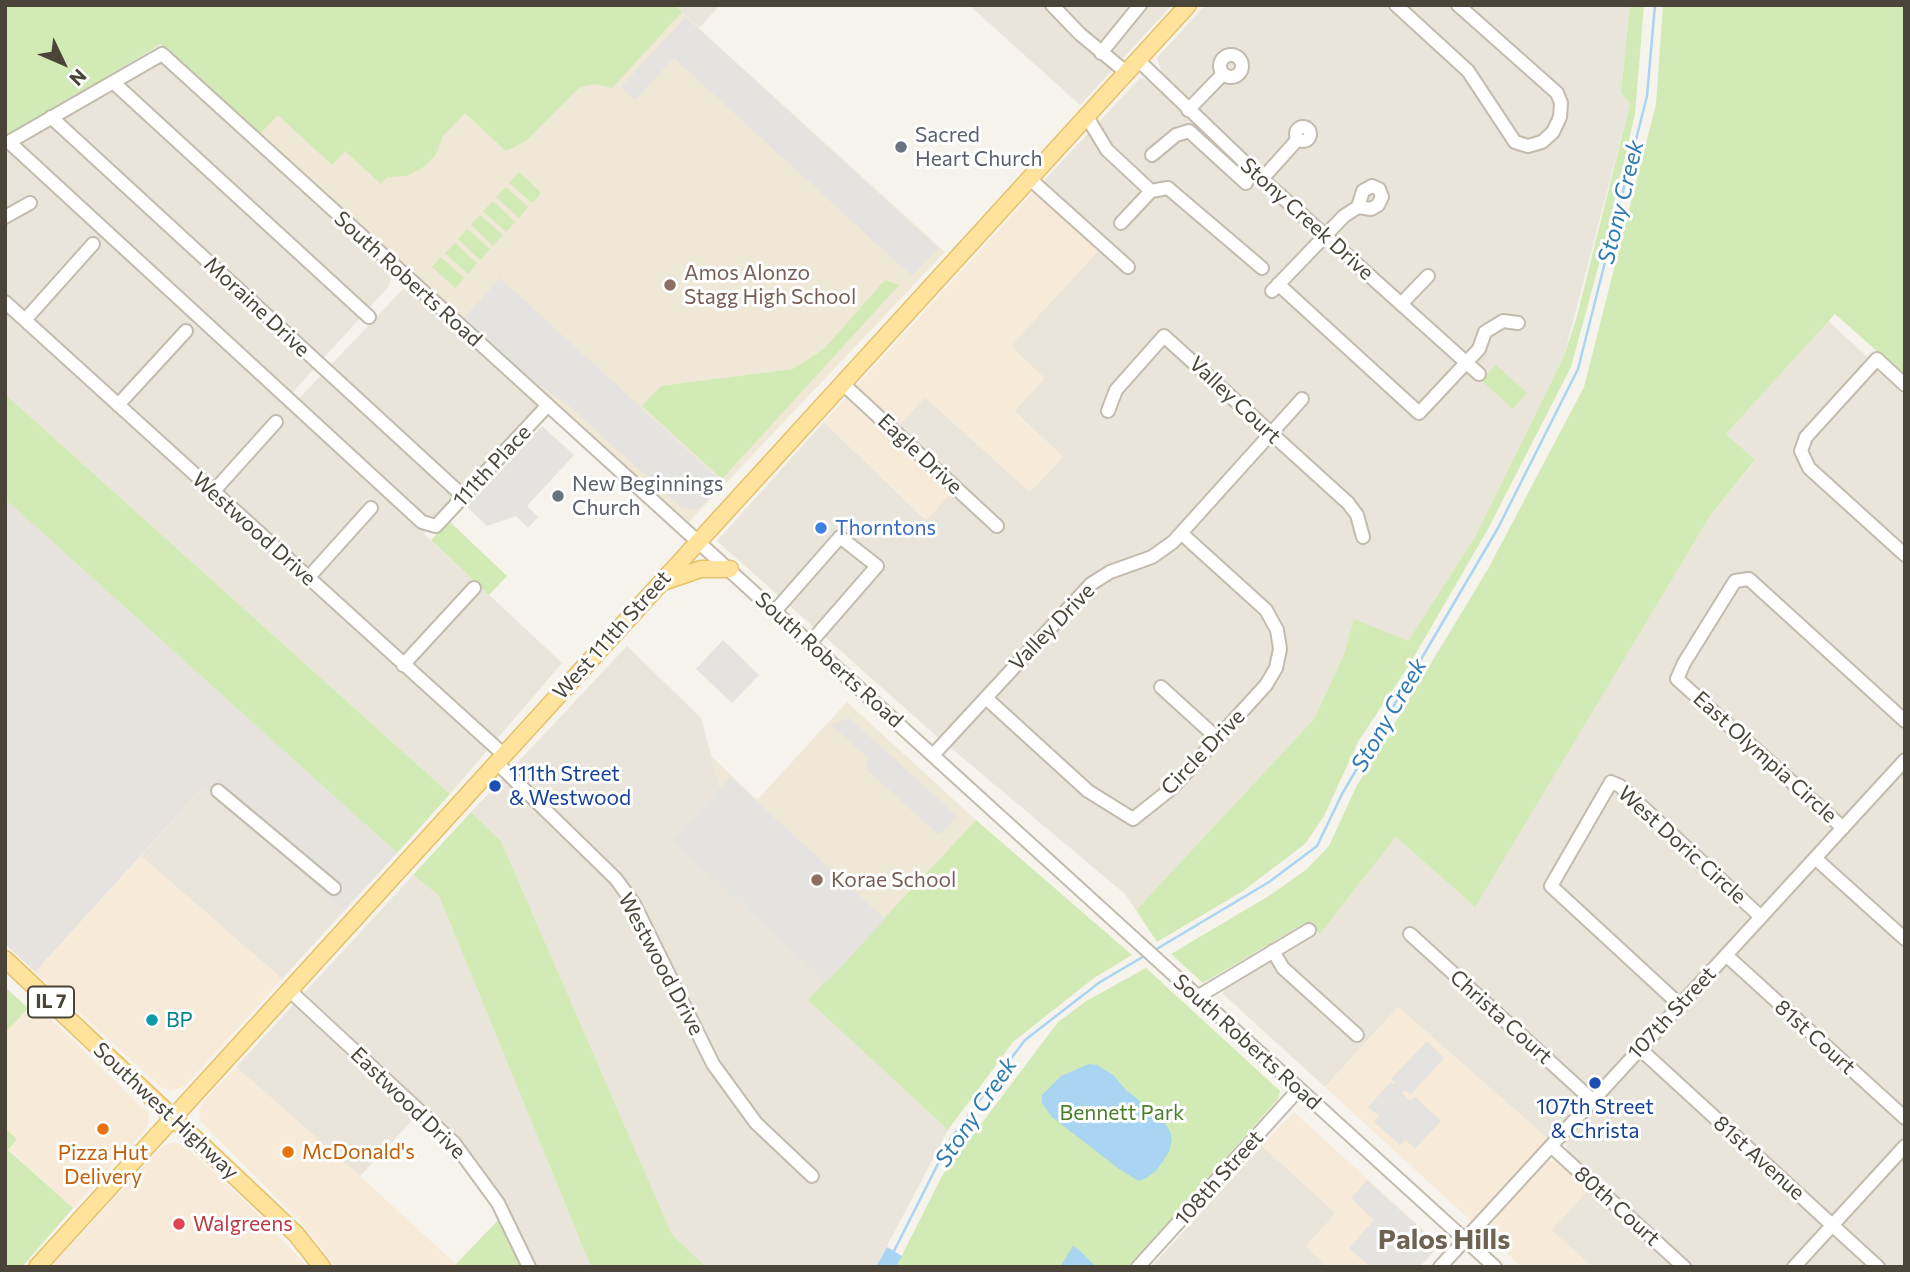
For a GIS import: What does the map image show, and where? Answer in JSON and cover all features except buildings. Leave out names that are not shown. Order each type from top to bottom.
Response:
[{"type":"main road","name":"West 111th Street","points":[[37,1267],[1188,5]]},
{"type":"main road","points":[[658,584],[695,570],[730,569]]},
{"type":"main road","name":"Southwest Highway","points":[[5,959],[296,1234],[322,1267]]},
{"type":"street","points":[[1052,5],[1101,53],[1127,73]]},
{"type":"street","points":[[1101,53],[1140,5]]},
{"type":"street","points":[[1403,7],[1468,71],[1515,142],[1528,145],[1542,142],[1553,132],[1560,117],[1561,103],[1557,93],[1458,5]]},
{"type":"street","name":"South Roberts Road","points":[[113,82],[162,54],[1495,1267]]},
{"type":"street","name":"Stony Creek Drive","points":[[1139,61],[1226,146],[1479,374]]},
{"type":"street","points":[[1188,110],[1223,74]]},
{"type":"street","points":[[51,117],[113,82],[369,317]]},
{"type":"street","name":"111th Place","points":[[51,117],[9,142],[422,522],[436,526],[547,406]]},
{"type":"street","name":"Moraine Drive","points":[[51,117],[464,497]]},
{"type":"street","points":[[1087,117],[1107,150],[1151,191]]},
{"type":"street","points":[[1152,155],[1175,135],[1186,131],[1246,183]]},
{"type":"street","points":[[1262,179],[1298,139]]},
{"type":"street","points":[[1217,156],[1226,146]]},
{"type":"street","points":[[1030,179],[1128,267]]},
{"type":"street","points":[[1121,223],[1151,191],[1168,188],[1262,268]]},
{"type":"street","points":[[5,217],[30,203]]},
{"type":"street","points":[[1358,207],[1324,233],[1275,287],[1419,413],[1479,349],[1485,332],[1503,321],[1518,323]]},
{"type":"street","points":[[25,320],[93,244]]},
{"type":"street","points":[[1401,304],[1428,276]]},
{"type":"street","name":"Westwood Drive","points":[[5,302],[403,665],[500,758],[615,879],[635,904],[713,1064],[757,1123],[812,1176]]},
{"type":"street","points":[[118,405],[186,331]]},
{"type":"street","name":"Valley Court","points":[[1108,411],[1116,390],[1164,336],[1348,503],[1357,515],[1363,537]]},
{"type":"street","points":[[1905,385],[1877,359],[1807,436],[1801,451],[1809,468],[1905,555]]},
{"type":"street","name":"Eagle Drive","points":[[842,383],[997,526]]},
{"type":"street","name":"Valley Drive","points":[[933,755],[1091,584],[1110,572],[1152,557],[1181,533],[1302,399]]},
{"type":"street","points":[[213,492],[276,422]]},
{"type":"street","points":[[307,578],[371,508]]},
{"type":"street","name":"Circle Drive","points":[[986,698],[1088,791],[1133,819],[1172,788],[1270,679],[1278,658],[1279,639],[1266,610],[1181,533]]},
{"type":"street","points":[[775,611],[840,537],[877,566],[810,643]]},
{"type":"street","name":"East Olympia Circle","points":[[1843,828],[1677,678],[1735,581],[1749,579],[1905,721]]},
{"type":"street","points":[[403,665],[474,588]]},
{"type":"street","points":[[1161,687],[1217,738]]},
{"type":"street","name":"107th Street","points":[[1440,1267],[1904,763]]},
{"type":"street","name":"West Doric Circle","points":[[1680,1005],[1553,891],[1553,879],[1611,782],[1620,786],[1761,917]]},
{"type":"street","points":[[218,791],[334,888]]},
{"type":"street","points":[[1815,858],[1905,939]]},
{"type":"street","points":[[1197,996],[1309,930]]},
{"type":"street","name":"Christa Court","points":[[1410,934],[1592,1100]]},
{"type":"street","points":[[1273,951],[1283,968],[1357,1035]]},
{"type":"street","name":"81st Court","points":[[1726,955],[1905,1118]]},
{"type":"street","name":"Eastwood Drive","points":[[289,990],[454,1143],[498,1203],[529,1267]]},
{"type":"street","name":"81st Avenue","points":[[1640,1049],[1878,1267]]},
{"type":"street","name":"108th Street","points":[[1138,1267],[1299,1089]]},
{"type":"street","name":"80th Court","points":[[1551,1146],[1684,1267]]},
{"type":"street","points":[[1794,1267],[1905,1146]]},
{"type":"shaded area","name":"Amos Alonzo Stagg High School","points":[[182,5],[673,5],[945,252],[688,523],[146,31]]},
{"type":"shaded area","points":[[674,5],[720,5],[699,28]]},
{"type":"shaded area","points":[[969,5],[1172,5],[1080,105]]},
{"type":"shaded area","points":[[1205,5],[1630,5],[1621,92],[1630,104],[1564,356],[1475,537],[1408,641],[1354,620],[1344,654],[1314,719],[1136,910],[1124,893],[934,734],[717,541],[824,422],[926,520],[890,435],[925,397],[1030,492],[1063,457],[1014,411],[1011,346],[1039,186],[1140,78],[1148,80],[1474,378],[1480,367],[1164,79],[1157,58]]},
{"type":"shaded area","points":[[686,17],[938,248],[912,276],[674,58],[635,100],[621,87]]},
{"type":"shaded area","points":[[149,52],[392,271],[389,286],[283,403],[289,409],[403,289],[418,295],[534,401],[536,407],[533,414],[424,534],[562,663],[450,794],[5,394],[5,138]]},
{"type":"shaded area","points":[[1039,186],[1104,245],[1011,346],[1045,378],[1014,412],[1063,457],[1030,492],[925,397],[890,435],[952,492],[927,520],[824,422]]},
{"type":"shaded area","points":[[500,278],[723,483],[697,510],[681,507],[569,406],[530,379],[464,318]]},
{"type":"shaded area","points":[[1828,321],[1905,391],[1905,751],[1548,1139],[1398,1007],[1325,1087],[1223,994],[1224,989],[1316,931],[1320,934],[1396,837],[1474,906],[1710,516],[1755,461],[1726,434]]},
{"type":"shaded area","points":[[542,426],[574,455],[527,506],[538,517],[528,528],[516,516],[487,526],[467,507]]},
{"type":"shaded area","points":[[5,499],[397,853],[344,911],[203,787],[35,972],[5,944]]},
{"type":"shaded area","points":[[723,640],[759,675],[732,703],[696,669]]},
{"type":"shaded area","points":[[627,646],[701,718],[720,788],[671,841],[826,983],[809,1000],[948,1130],[876,1267],[706,1267],[672,1236],[501,841],[471,812]]},
{"type":"shaded area","name":"Korae School","points":[[847,702],[976,820],[826,983],[671,841],[720,788],[709,754],[757,800]]},
{"type":"shaded area","points":[[849,718],[957,816],[939,835],[865,768],[868,758],[831,725]]},
{"type":"shaded area","points":[[1905,768],[1905,1267],[1592,1267],[1551,1230],[1597,1180],[1569,1155],[1565,1142],[1568,1136]]},
{"type":"shaded area","points":[[730,777],[885,919],[826,983],[671,841]]},
{"type":"shaded area","points":[[203,787],[344,911],[282,979],[141,856]]},
{"type":"shaded area","points":[[141,856],[282,979],[185,1086],[170,1091],[162,1088],[35,972]]},
{"type":"shaded area","points":[[413,875],[439,896],[591,1267],[529,1267],[498,1203],[421,1111],[360,1176],[236,1067]]},
{"type":"shaded area","points":[[33,1002],[149,1114],[147,1128],[73,1208],[8,1149],[17,1139],[5,1128],[5,1033]]},
{"type":"shaded area","points":[[1398,1007],[1548,1139],[1471,1221],[1325,1087]]},
{"type":"shaded area","points":[[1427,1041],[1444,1058],[1411,1094],[1405,1090],[1402,1093],[1410,1101],[1415,1097],[1441,1121],[1415,1149],[1406,1140],[1400,1145],[1374,1122],[1379,1116],[1368,1107],[1390,1083],[1396,1084],[1391,1079]]},
{"type":"shaded area","points":[[236,1067],[459,1267],[336,1267],[302,1223],[201,1122],[199,1112],[202,1103]]},
{"type":"shaded area","points":[[1294,1112],[1440,1245],[1420,1267],[1328,1267],[1306,1246],[1336,1213],[1262,1146]]},
{"type":"shaded area","points":[[174,1142],[185,1146],[247,1203],[308,1267],[50,1267],[163,1146]]},
{"type":"shaded area","points":[[1262,1146],[1336,1213],[1306,1246],[1328,1267],[1151,1267]]},
{"type":"shaded area","points":[[1558,1159],[1591,1187],[1552,1230],[1592,1267],[1522,1267],[1486,1235],[1495,1219],[1544,1164]]},
{"type":"shaded area","points":[[1367,1180],[1434,1241],[1432,1245],[1436,1249],[1419,1267],[1370,1267],[1349,1248],[1374,1220],[1351,1198]]},
{"type":"green space","points":[[5,5],[674,5],[682,12],[612,88],[596,84],[580,87],[526,141],[506,151],[465,113],[443,136],[435,156],[425,166],[407,176],[387,177],[381,184],[345,151],[332,165],[278,115],[260,134],[161,44],[5,138]]},
{"type":"green space","points":[[1630,5],[1644,5],[1635,114],[1608,231],[1571,367],[1488,529],[1408,667],[1359,740],[1324,816],[1305,844],[1243,891],[1157,942],[1136,910],[1314,719],[1344,654],[1354,619],[1408,641],[1475,537],[1564,356],[1577,316],[1630,104],[1621,92]]},
{"type":"green space","points":[[1663,5],[1905,5],[1905,376],[1835,314],[1726,434],[1755,460],[1710,516],[1475,907],[1396,837],[1320,934],[1305,923],[1203,983],[1171,954],[1272,894],[1307,869],[1329,846],[1356,787],[1488,569],[1584,387],[1656,104]]},
{"type":"green space","points":[[519,172],[541,193],[532,203],[509,183]]},
{"type":"green space","points":[[506,187],[528,207],[519,218],[496,197]]},
{"type":"green space","points":[[493,201],[515,222],[506,232],[483,211]]},
{"type":"green space","points":[[480,215],[503,235],[493,246],[471,225]]},
{"type":"green space","points":[[467,229],[490,249],[480,260],[458,239]]},
{"type":"green space","points":[[455,243],[477,263],[468,274],[445,253]]},
{"type":"green space","points":[[441,257],[464,278],[455,288],[432,267]]},
{"type":"green space","points":[[885,280],[899,285],[722,479],[642,406],[661,386],[793,369],[824,349]]},
{"type":"green space","points":[[1496,365],[1527,393],[1513,409],[1481,380]]},
{"type":"green space","points":[[5,394],[450,794],[397,853],[5,499]]},
{"type":"green space","points":[[449,521],[507,576],[489,595],[431,540]]},
{"type":"green space","points":[[471,812],[501,841],[672,1235],[706,1267],[591,1267],[439,896],[413,875]]},
{"type":"green space","points":[[976,820],[1132,955],[1094,978],[1013,1042],[948,1130],[808,1000]]},
{"type":"green space","name":"Bennett Park","points":[[1146,968],[1280,1091],[1278,1099],[1129,1267],[896,1267],[942,1176],[1058,1022],[1086,1001]]},
{"type":"green space","points":[[5,987],[28,1008],[5,1033]]},
{"type":"green space","points":[[5,1128],[17,1139],[8,1150],[73,1208],[22,1267],[5,1267]]},
{"type":"green space","points":[[504,1214],[529,1267],[459,1267],[456,1264]]},
{"type":"water","points":[[1089,1064],[1097,1065],[1113,1075],[1126,1090],[1163,1120],[1170,1131],[1172,1139],[1169,1152],[1156,1171],[1146,1178],[1139,1181],[1119,1169],[1052,1117],[1042,1103],[1042,1095],[1061,1076]]},
{"type":"water","points":[[1073,1246],[1079,1250],[1096,1267],[1060,1267]]},
{"type":"water","points":[[887,1247],[902,1256],[896,1267],[876,1267]]},
{"type":"waterway","name":"Stony Creek","points":[[1155,950],[1269,882],[1317,846],[1342,794],[1498,528],[1578,369],[1647,96],[1655,5]]},
{"type":"waterway","name":"Stony Creek","points":[[893,1253],[951,1138],[1025,1040],[1100,982],[1146,955]]},
{"type":"place","name":"Sacred Heart Church","points":[[901,147]]},
{"type":"place","name":"Amos Alonzo Stagg High School","points":[[670,285]]},
{"type":"place","name":"New Beginnings Church","points":[[558,496]]},
{"type":"place","name":"Thorntons","points":[[821,528]]},
{"type":"place","name":"111th Street & Westwood","points":[[495,786]]},
{"type":"place","name":"Korae School","points":[[817,880]]},
{"type":"place","name":"BP","points":[[152,1020]]},
{"type":"place","name":"107th Street & Christa","points":[[1595,1083]]},
{"type":"place","name":"Pizza Hut Delivery","points":[[103,1129]]},
{"type":"place","name":"McDonald's","points":[[288,1152]]},
{"type":"place","name":"Walgreens","points":[[179,1224]]},
{"type":"district","name":"Palos Hills","points":[[1444,1240]]}]
